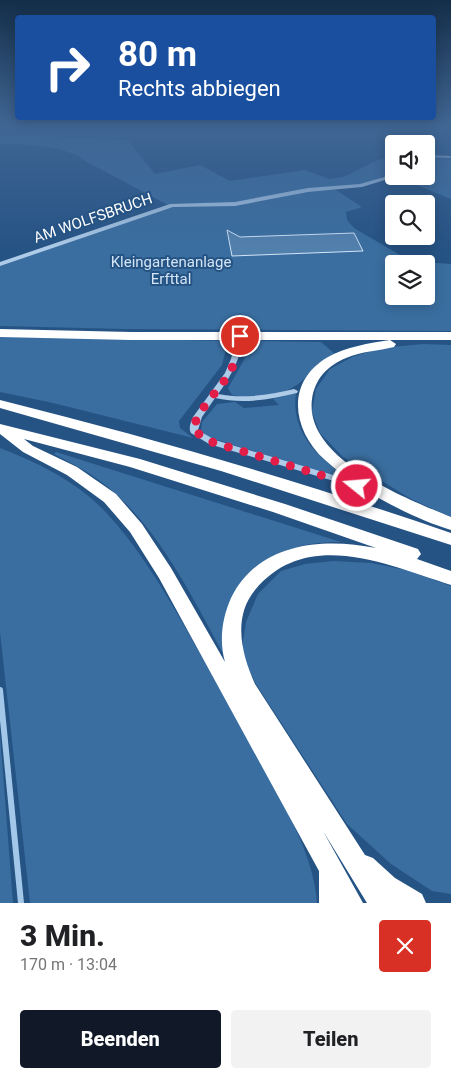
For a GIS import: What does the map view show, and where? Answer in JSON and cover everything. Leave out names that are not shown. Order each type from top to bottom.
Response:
[{"type":"highway","points":[[0,333],[451,338]]},
{"type":"highway","points":[[451,338],[392,343],[346,353],[324,365],[316,373],[307,386],[303,403],[306,425],[312,436],[318,445],[336,462],[394,498],[451,524]]},
{"type":"highway","points":[[0,404],[198,459],[451,539]]},
{"type":"highway","points":[[1,428],[144,466],[279,508],[451,568]]},
{"type":"highway","points":[[1,428],[28,449],[72,471],[110,498],[136,528],[165,573],[350,903]]},
{"type":"highway","points":[[381,903],[247,689],[233,655],[231,625],[237,602],[251,580],[273,563],[298,552],[335,548],[365,552],[391,558],[451,578]]},
{"type":"highway","points":[[339,838],[362,865],[386,887],[413,903]]},
{"type":"highway","points":[[331,867],[332,903]]},
{"type":"lane","name":"AM WOLFSBRUCH","points":[[0,264],[172,205],[235,204],[308,190],[360,186],[385,178]]},
{"type":"lane","points":[[240,336],[235,360],[228,375],[193,426],[194,431],[200,437],[357,486]]},
{"type":"lane","points":[[214,395],[244,400],[294,391]]},
{"type":"green space","points":[[95,166],[149,166],[155,174],[202,166],[230,181],[305,170],[329,179],[344,177],[365,166],[385,166],[385,174],[363,184],[228,204],[168,205]]},
{"type":"green space","points":[[435,166],[451,166],[451,199],[416,185],[435,185]]},
{"type":"green space","name":"Kleingartenanlage Erfttal","points":[[336,190],[362,207],[346,212],[347,220],[354,228],[400,255],[385,255],[385,305],[435,305],[435,263],[451,264],[451,331],[123,329],[0,326],[0,265],[174,206],[240,204],[313,191]]},
{"type":"green space","points":[[0,336],[228,341],[222,365],[179,421],[180,428],[193,438],[53,403],[0,392]]},
{"type":"green space","points":[[249,341],[321,342],[335,354],[321,363],[302,381],[287,390],[259,397],[232,395],[228,388],[244,360]]},
{"type":"green space","points":[[423,344],[451,345],[451,517],[411,499],[343,457],[320,433],[312,412],[316,389],[330,369],[352,357],[381,348]]},
{"type":"green space","points":[[296,393],[295,408],[298,422],[310,445],[330,465],[353,482],[211,438],[201,431],[202,422],[217,404],[235,402],[244,408],[279,405],[273,399]]},
{"type":"green space","points":[[0,448],[60,476],[87,495],[100,506],[126,535],[152,572],[188,631],[285,806],[306,853],[315,886],[317,903],[30,903],[0,632]]},
{"type":"green space","points":[[56,452],[341,542],[310,544],[287,551],[266,564],[242,583],[233,671],[193,598],[147,528],[109,488],[76,465],[54,454]]},
{"type":"green space","points":[[333,561],[371,563],[406,570],[451,586],[451,894],[432,891],[391,864],[347,824],[256,684],[241,654],[246,622],[258,594],[281,571],[305,564]]},
{"type":"green space","points":[[0,734],[13,903],[0,903]]},
{"type":"building","points":[[227,230],[240,237],[354,233],[363,251],[232,256]]},
{"type":"waterway","points":[[0,690],[21,903]]},
{"type":"route","points":[[240,336],[238,353],[228,375],[195,421],[194,431],[200,437],[212,442],[357,486]]}]
